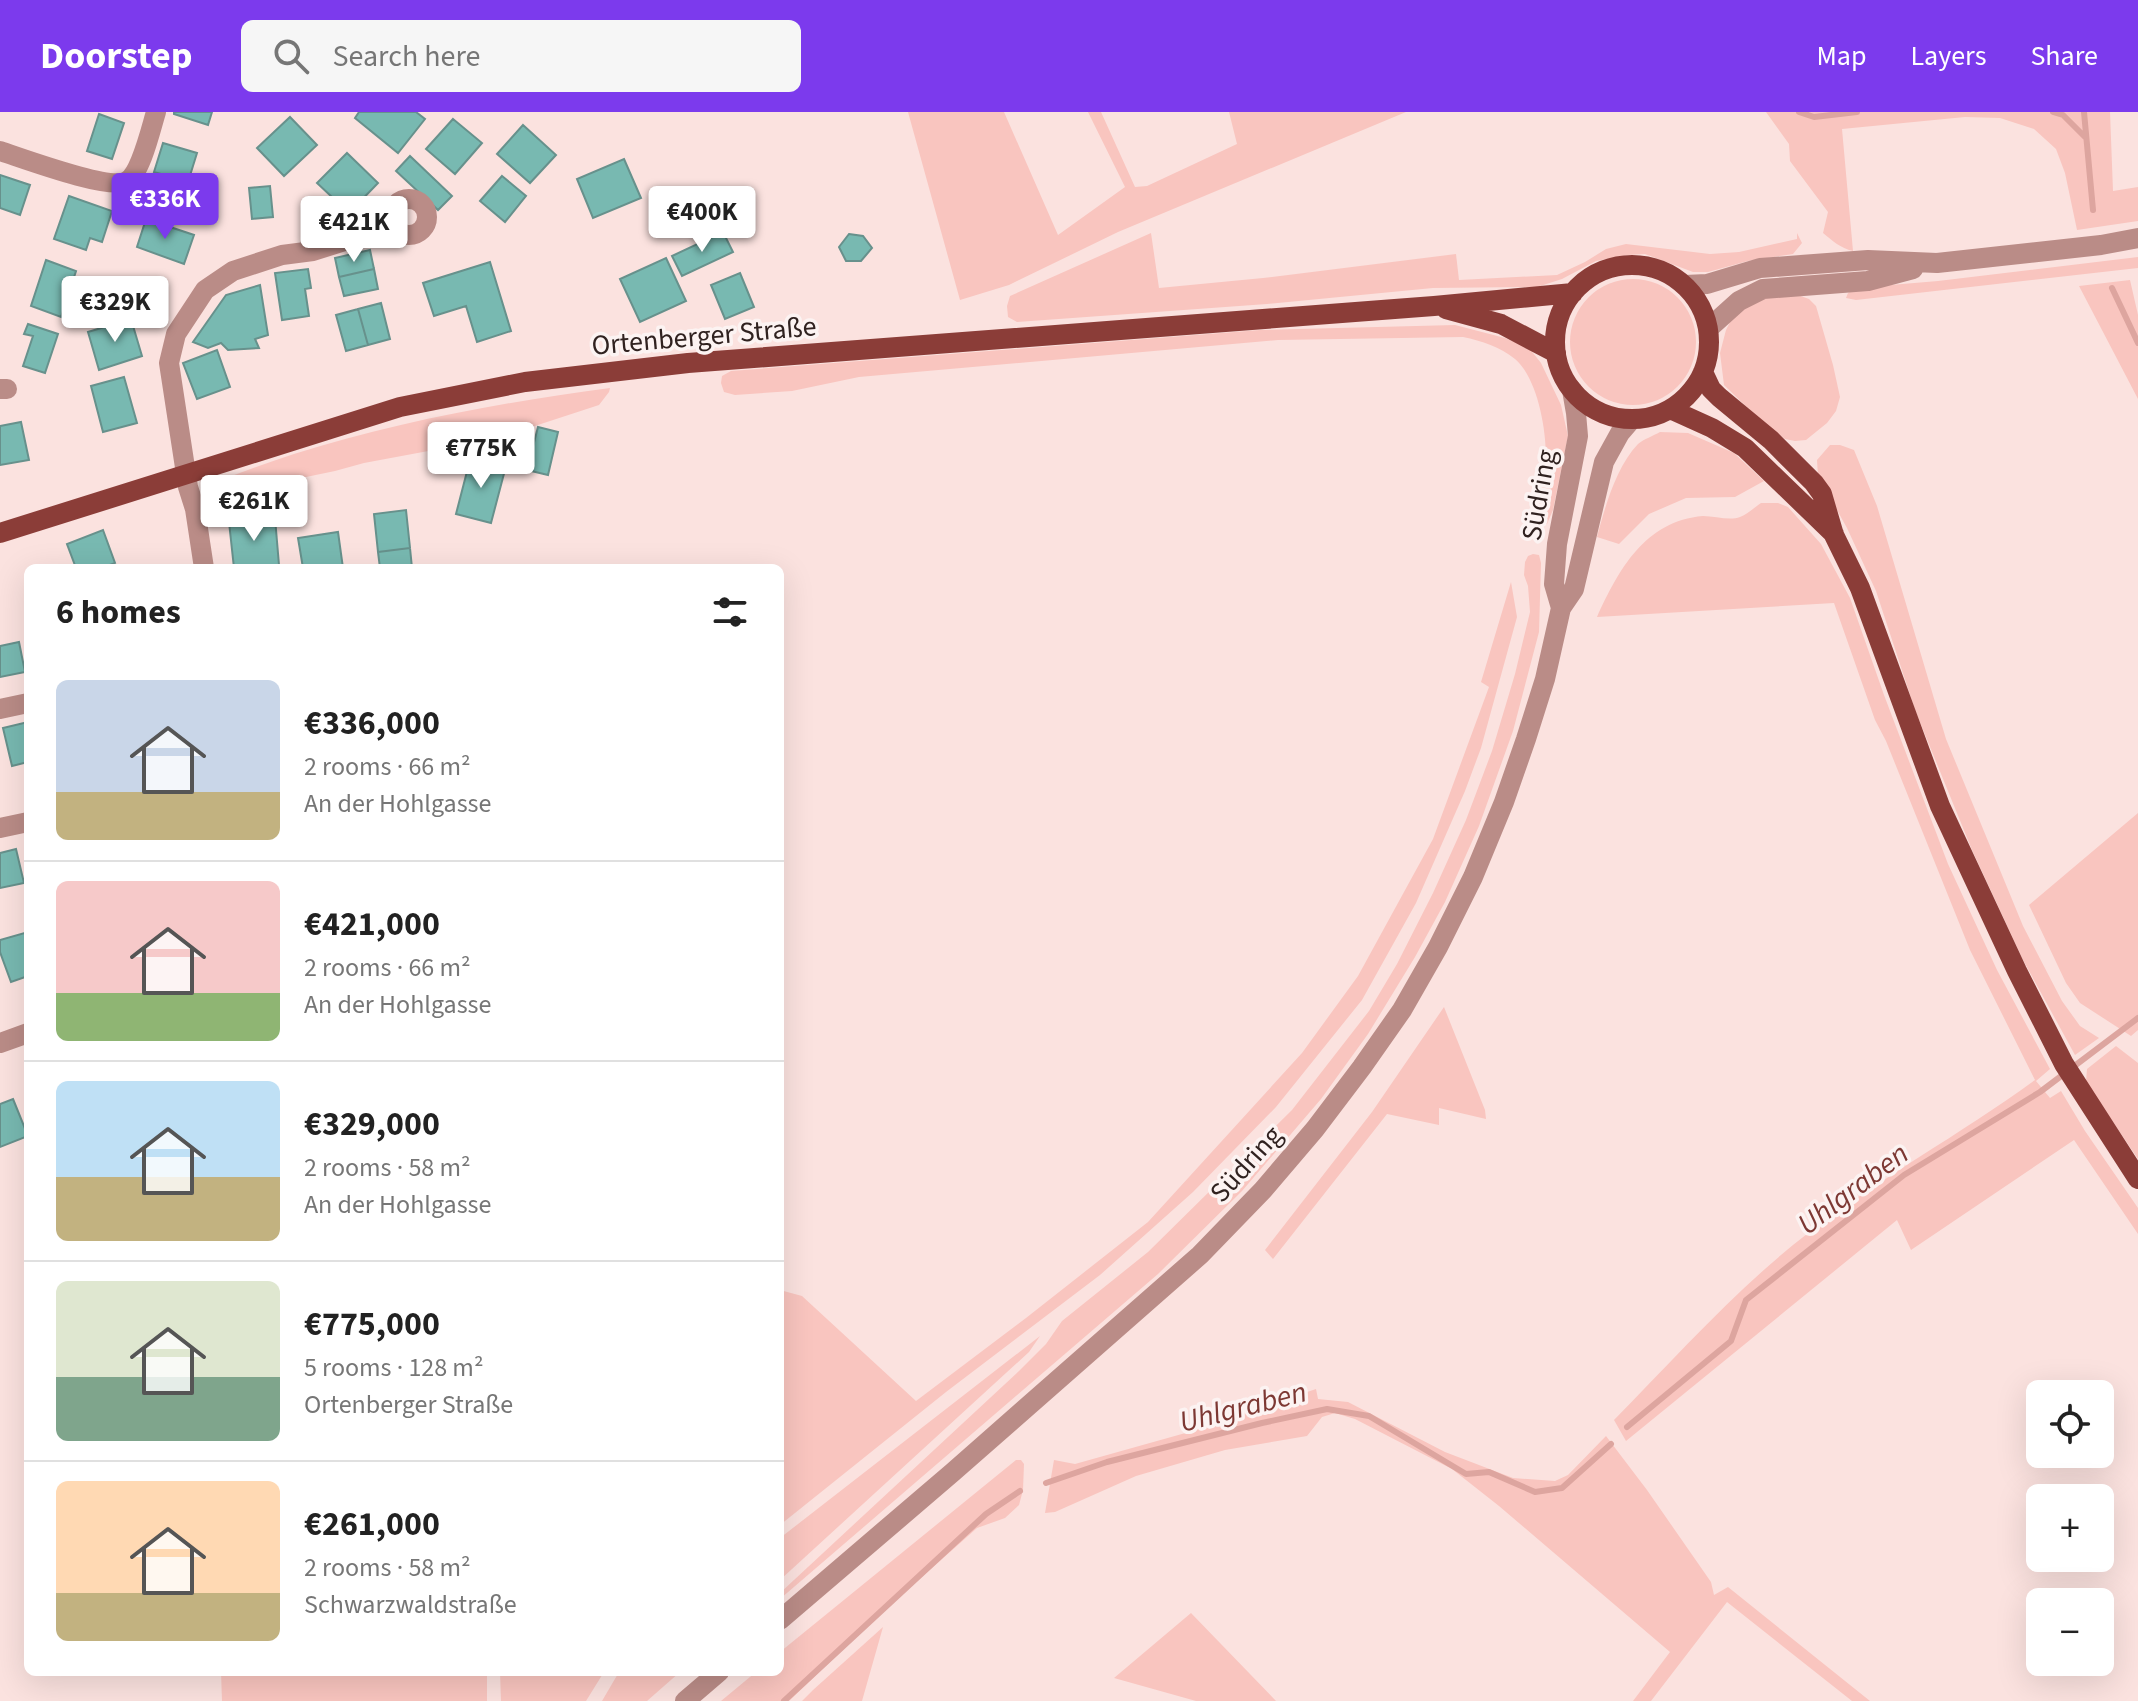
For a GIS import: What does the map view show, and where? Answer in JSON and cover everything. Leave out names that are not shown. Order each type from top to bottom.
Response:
[{"type":"main road","points":[[1633,265],[1664,271],[1685,285],[1701,305],[1709,328],[1709,352],[1703,372],[1687,397],[1649,418],[1632,419],[1613,417],[1584,402],[1564,379],[1556,353],[1559,320],[1573,293],[1599,272],[1633,265]]},
{"type":"main road","name":"Ortenberger Straße","points":[[0,533],[400,407],[525,382],[697,363],[1573,293]]},
{"type":"main road","name":"Ortenberger Straße","points":[[1434,306],[1501,324],[1556,353]]},
{"type":"main road","points":[[1703,372],[1711,389],[1771,440],[1822,494],[1834,535],[1860,588],[1940,806],[2064,1064],[2138,1179]]},
{"type":"main road","points":[[1670,409],[1712,428],[1745,448],[1834,535]]},
{"type":"street","points":[[0,151],[97,181],[113,184],[127,181],[135,173],[156,112]]},
{"type":"street","points":[[203,564],[169,363],[176,334],[205,290],[233,271],[282,255],[313,251],[392,223]]},
{"type":"street","points":[[1709,328],[1739,301],[1763,289],[1868,281],[1937,263],[2138,238]]},
{"type":"street","points":[[1685,285],[1707,284],[1760,268],[1868,260],[1937,263]]},
{"type":"street","name":"Südring","points":[[1561,608],[1554,584],[1557,544],[1578,436],[1572,390]]},
{"type":"street","name":"Südring","points":[[784,1617],[1200,1255],[1263,1190],[1315,1129],[1402,1010],[1473,877],[1504,802],[1545,679],[1561,608],[1574,589],[1604,462],[1620,433],[1632,419]]},
{"type":"street","points":[[0,709],[24,704]]},
{"type":"street","points":[[0,828],[24,823]]},
{"type":"street","points":[[0,1043],[24,1034]]},
{"type":"street","points":[[685,1701],[714,1676]]},
{"type":"shaded area","points":[[908,112],[1004,112],[1058,235],[1125,187],[1088,112],[1101,112],[1135,187],[1147,186],[1237,144],[1229,112],[1406,112],[1118,232],[1009,285],[960,300]]},
{"type":"shaded area","points":[[1766,112],[2110,112],[2113,191],[2138,187],[2138,221],[2077,230],[2065,173],[2056,149],[2034,129],[2000,118],[1965,117],[1842,129],[1853,251],[1848,250],[1823,233],[1828,212],[1790,161],[1789,144]]},
{"type":"shaded area","points":[[1151,233],[1159,288],[1456,254],[1459,280],[1557,275],[1606,249],[1626,244],[1710,254],[1739,252],[1797,239],[1797,233],[1802,243],[1793,254],[1748,261],[1708,272],[1693,272],[1645,254],[1628,255],[1596,261],[1562,279],[1537,287],[1433,288],[1267,304],[1017,322],[1008,317],[1010,296]]},
{"type":"shaded area","points":[[2138,257],[2138,268],[1856,300],[1846,298],[1855,288]]},
{"type":"shaded area","points":[[1633,279],[1657,284],[1678,297],[1691,318],[1696,342],[1691,366],[1678,387],[1657,400],[1633,405],[1609,400],[1588,387],[1575,366],[1570,342],[1575,318],[1588,297],[1609,284]]},
{"type":"shaded area","points":[[2130,280],[2138,315],[2138,399],[2079,286]]},
{"type":"shaded area","points":[[1795,294],[1809,299],[1816,306],[1840,397],[1836,411],[1827,423],[1806,440],[1795,441],[1785,439],[1760,420],[1724,385],[1720,353],[1733,316],[1756,298]]},
{"type":"shaded area","points":[[1455,325],[1505,338],[1529,348],[1541,363],[1561,405],[1568,436],[1553,510],[1547,524],[1538,527],[1533,524],[1546,457],[1544,427],[1530,381],[1523,368],[1509,355],[1463,337],[1278,340],[859,377],[792,391],[735,395],[724,392],[721,383],[722,376],[731,371],[1260,330]]},
{"type":"shaded area","points":[[628,337],[702,341],[702,345],[638,348]]},
{"type":"shaded area","points":[[610,388],[599,405],[498,438],[205,498],[202,487],[294,454],[371,432],[490,407]]},
{"type":"shaded area","points":[[1660,432],[1688,433],[1734,453],[1764,481],[1735,497],[1686,498],[1649,514],[1619,544],[1597,537],[1623,464],[1638,444]]},
{"type":"shaded area","points":[[1830,445],[1854,450],[1877,506],[1946,739],[2023,926],[2062,1001],[2080,1026],[2099,1038],[2075,1055],[2023,960],[1972,850],[1915,710],[1876,591],[1847,528],[1818,476],[1817,460]]},
{"type":"shaded area","points":[[1761,503],[1778,503],[1788,507],[1821,544],[1850,598],[1948,864],[1997,970],[2050,1069],[2036,1081],[2050,1098],[2061,1091],[2138,1208],[2138,1234],[2074,1140],[1911,1250],[1897,1220],[1626,1441],[1614,1420],[1756,1277],[1835,1214],[2035,1080],[1970,950],[1875,720],[1834,603],[1597,617],[1625,565],[1650,537],[1683,520],[1703,516],[1740,517]]},
{"type":"shaded area","points":[[1539,555],[1541,563],[1539,632],[1513,731],[1479,826],[1445,902],[1368,1034],[1321,1099],[1242,1191],[1158,1274],[784,1596],[784,1589],[1019,1371],[1046,1344],[1062,1321],[1148,1252],[1292,1110],[1369,1011],[1433,893],[1466,820],[1492,751],[1530,612],[1524,575],[1528,556]]},
{"type":"shaded area","points":[[1511,582],[1517,617],[1481,748],[1416,903],[1362,1000],[1276,1107],[1193,1192],[1100,1275],[946,1392],[784,1522],[784,1291],[802,1296],[916,1401],[1148,1222],[1302,1053],[1358,976],[1433,839],[1489,687],[1481,682]]},
{"type":"shaded area","points":[[2138,813],[2138,1030],[2131,1036],[2080,1003],[2066,983],[2029,905]]},
{"type":"shaded area","points":[[1444,1007],[1486,1119],[1439,1108],[1439,1125],[1387,1114],[1273,1259],[1265,1250],[1372,1112]]},
{"type":"shaded area","points":[[2116,1046],[2138,1063],[2138,1159],[2086,1082],[2087,1069]]},
{"type":"shaded area","points":[[1040,1336],[1029,1352],[784,1576],[784,1535]]},
{"type":"shaded area","points":[[1316,1389],[1318,1399],[1348,1402],[1445,1452],[1513,1478],[1555,1481],[1568,1475],[1606,1436],[1711,1582],[1714,1595],[1728,1587],[1870,1701],[1852,1701],[1727,1602],[1651,1701],[1633,1701],[1670,1652],[1452,1469],[1355,1419],[1335,1413],[1322,1417],[1307,1436],[1225,1450],[1136,1476],[1055,1512],[1045,1513],[1054,1460],[1075,1464],[1189,1432]]},
{"type":"shaded area","points":[[1016,1460],[1021,1460],[1024,1464],[1023,1490],[1019,1505],[1005,1518],[977,1528],[789,1701],[721,1701],[751,1676],[784,1676],[784,1649]]},
{"type":"shaded area","points":[[1191,1613],[1276,1701],[1196,1701],[1114,1678]]},
{"type":"shaded area","points":[[883,1627],[862,1701],[802,1701],[813,1690]]},
{"type":"shaded area","points":[[221,1676],[487,1676],[487,1701],[222,1701]]},
{"type":"shaded area","points":[[500,1676],[602,1676],[586,1701],[501,1701]]},
{"type":"shaded area","points":[[617,1676],[675,1676],[647,1701],[602,1701]]},
{"type":"building","points":[[174,112],[212,112],[208,125]]},
{"type":"building","points":[[359,112],[416,112],[425,119],[398,153],[355,118]]},
{"type":"building","points":[[99,114],[124,123],[112,159],[87,151]]},
{"type":"building","points":[[290,117],[317,145],[284,176],[257,148]]},
{"type":"building","points":[[453,119],[482,143],[455,174],[426,149]]},
{"type":"building","points":[[523,125],[556,155],[530,183],[497,154]]},
{"type":"building","points":[[163,143],[197,153],[188,182],[154,172]]},
{"type":"building","points":[[347,153],[378,183],[349,213],[317,183]]},
{"type":"building","points":[[410,156],[452,196],[438,210],[396,171]]},
{"type":"building","points":[[624,159],[641,198],[593,218],[577,179]]},
{"type":"building","points":[[0,175],[30,185],[20,215],[0,208]]},
{"type":"building","points":[[502,176],[526,196],[505,222],[480,201]]},
{"type":"building","points":[[270,186],[273,217],[252,219],[249,188]]},
{"type":"building","points":[[69,196],[112,211],[102,242],[90,238],[86,250],[54,239]]},
{"type":"building","points":[[146,219],[194,235],[184,264],[137,247]]},
{"type":"building","points":[[723,232],[733,252],[682,276],[672,256]]},
{"type":"building","points":[[849,234],[863,236],[872,248],[861,261],[846,261],[839,247]]},
{"type":"building","points":[[370,250],[374,269],[339,277],[335,258]]},
{"type":"building","points":[[666,258],[686,301],[640,322],[620,279]]},
{"type":"building","points":[[46,260],[76,271],[61,317],[31,306]]},
{"type":"building","points":[[490,262],[511,331],[477,342],[466,306],[434,316],[423,283]]},
{"type":"building","points":[[308,269],[311,288],[305,289],[309,316],[282,320],[275,273]]},
{"type":"building","points":[[374,269],[378,289],[344,296],[339,277]]},
{"type":"building","points":[[740,273],[754,307],[725,319],[711,285]]},
{"type":"building","points":[[260,285],[268,335],[255,339],[259,348],[228,350],[221,343],[208,348],[193,342],[226,295]]},
{"type":"building","points":[[381,303],[390,339],[368,345],[358,309]]},
{"type":"building","points":[[358,309],[368,345],[346,351],[336,315]]},
{"type":"building","points":[[131,319],[142,356],[99,370],[88,332]]},
{"type":"building","points":[[28,324],[58,334],[45,373],[23,366],[33,336],[24,334]]},
{"type":"building","points":[[217,350],[230,387],[197,399],[183,363]]},
{"type":"building","points":[[124,377],[137,423],[103,432],[91,386]]},
{"type":"building","points":[[21,422],[29,460],[0,465],[0,426]]},
{"type":"building","points":[[538,427],[558,432],[548,475],[527,470]]},
{"type":"building","points":[[471,456],[506,466],[491,523],[456,514]]},
{"type":"building","points":[[406,510],[410,548],[378,552],[374,514]]},
{"type":"building","points":[[275,518],[279,564],[234,564],[229,522]]},
{"type":"building","points":[[103,530],[115,563],[74,564],[67,544]]},
{"type":"building","points":[[338,532],[342,564],[302,564],[298,538]]},
{"type":"building","points":[[410,548],[412,564],[380,564],[378,552]]},
{"type":"building","points":[[19,642],[24,672],[0,677],[0,646]]},
{"type":"building","points":[[24,723],[24,763],[12,766],[3,728]]},
{"type":"building","points":[[16,849],[24,883],[0,888],[0,853]]},
{"type":"building","points":[[24,933],[24,977],[11,982],[0,952],[0,940]]},
{"type":"building","points":[[13,1099],[24,1126],[24,1138],[0,1147],[0,1104]]},
{"type":"waterway","points":[[1799,112],[1814,117],[1857,112]]},
{"type":"waterway","points":[[2053,112],[2063,115],[2085,137]]},
{"type":"waterway","points":[[2084,112],[2093,210]]},
{"type":"waterway","points":[[2112,288],[2138,343]]},
{"type":"waterway","name":"Uhlgraben","points":[[1627,1427],[1731,1341],[1746,1300],[1904,1175],[2040,1092],[2138,1018]]},
{"type":"waterway","name":"Uhlgraben","points":[[1046,1483],[1107,1462],[1327,1409],[1369,1416],[1466,1474],[1489,1472],[1535,1492],[1562,1488],[1611,1444]]},
{"type":"waterway","name":"Uhlgraben","points":[[784,1701],[986,1514],[1020,1491]]}]
